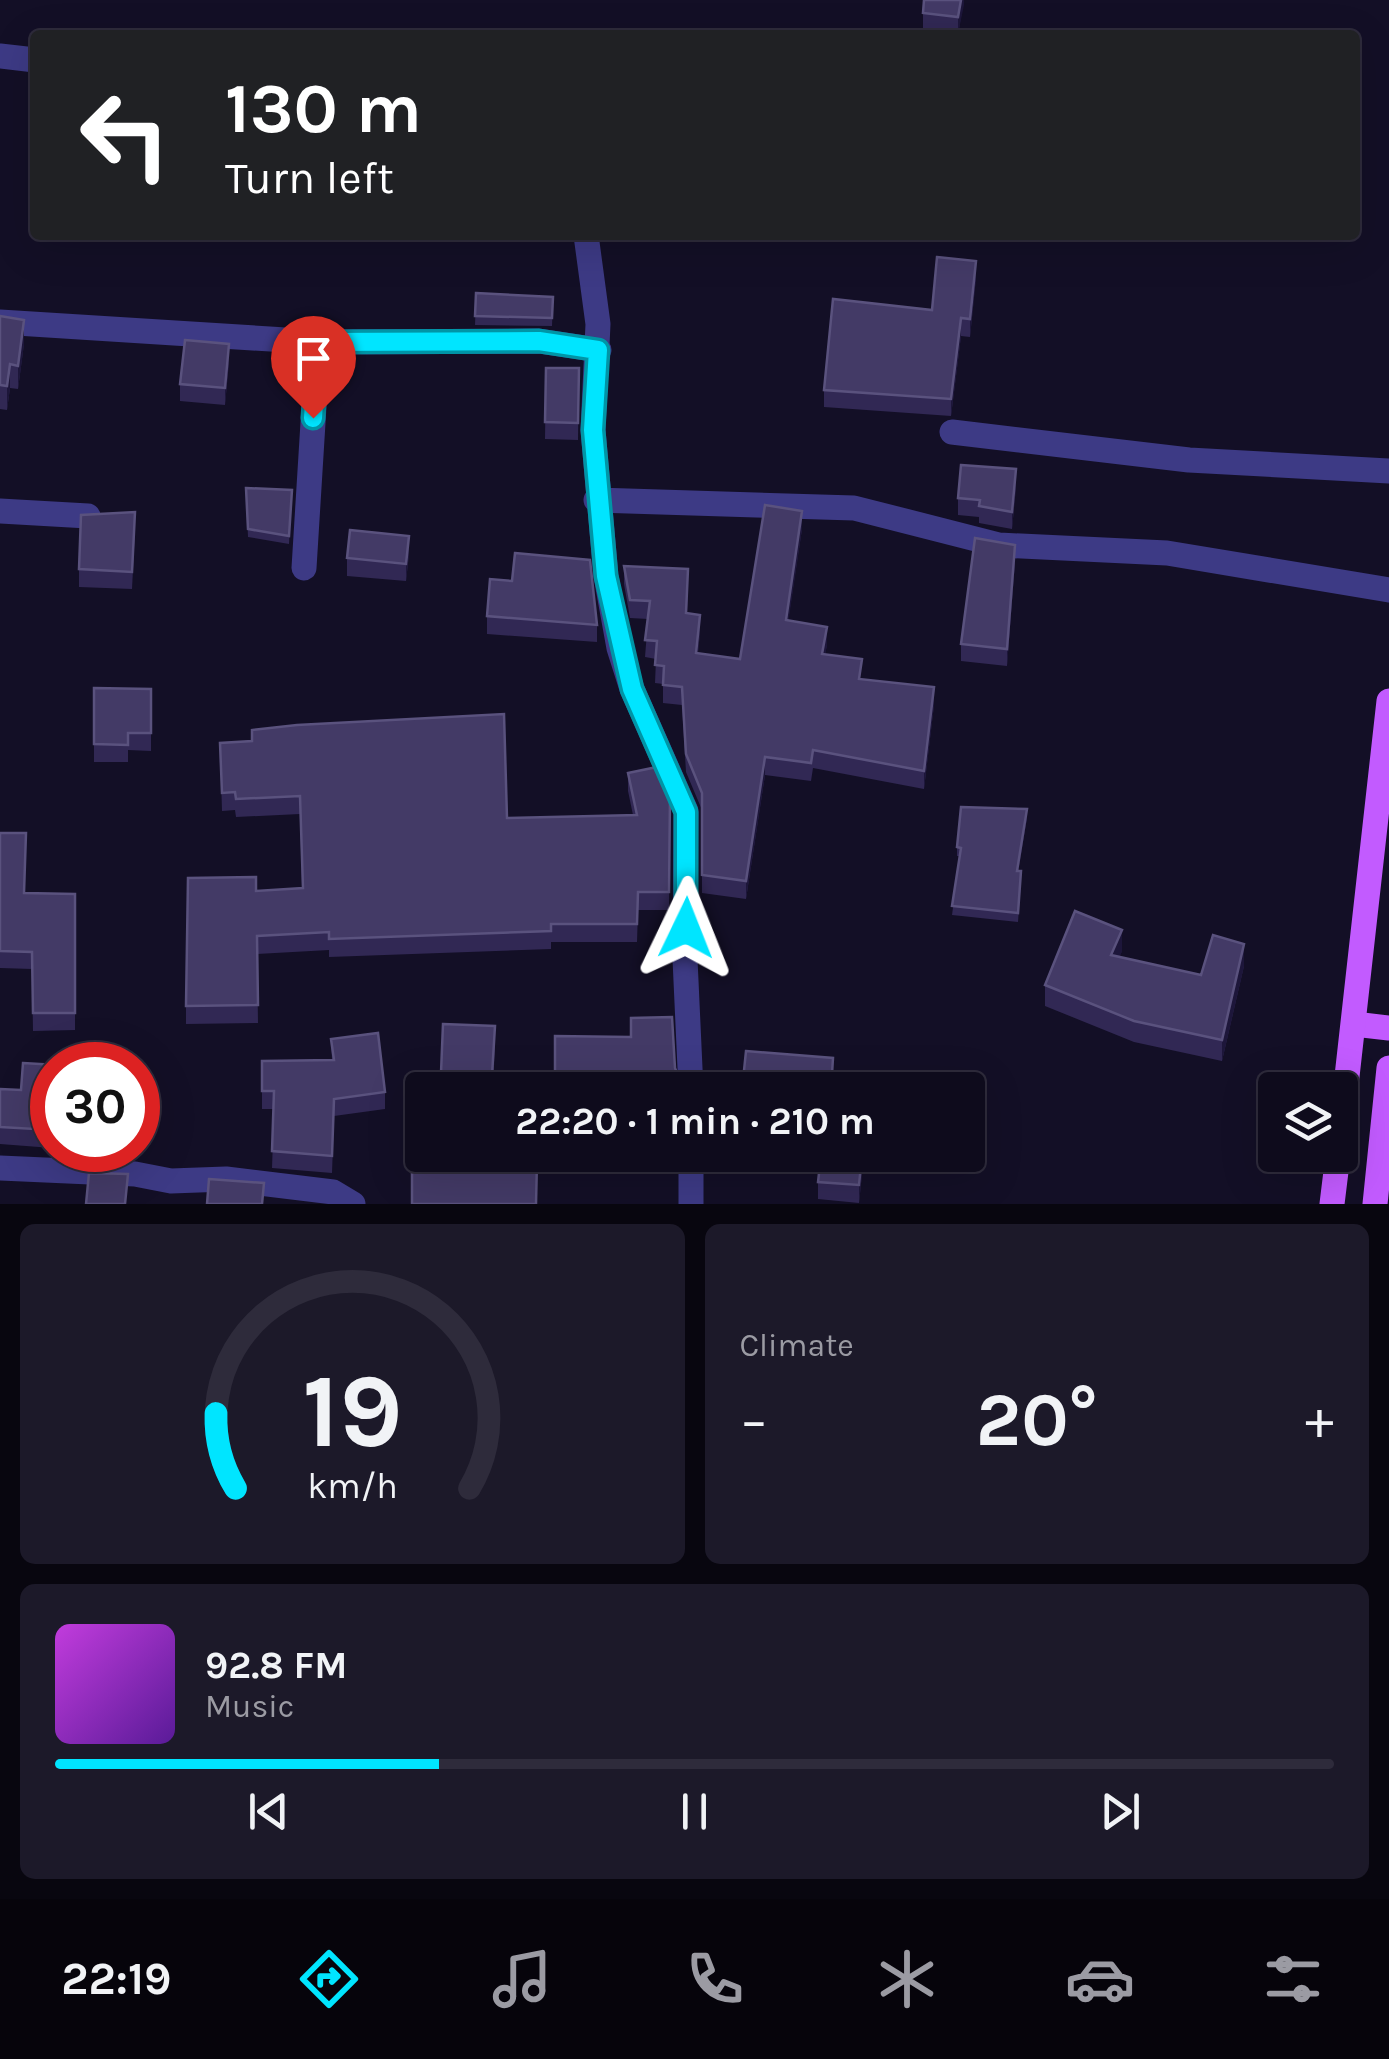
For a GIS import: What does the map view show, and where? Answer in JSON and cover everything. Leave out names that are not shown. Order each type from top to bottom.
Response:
[{"type":"main road","points":[[1348,1072],[1389,701]]},
{"type":"main road","points":[[1354,1024],[1389,1028]]},
{"type":"main road","points":[[1375,1204],[1389,1068]]},
{"type":"main road","points":[[1332,1204],[1336,1172]]},
{"type":"street","points":[[0,56],[30,59]]},
{"type":"street","points":[[587,240],[598,350],[593,430],[596,500],[619,648],[686,812],[685,959],[690,1072]]},
{"type":"street","points":[[0,322],[318,342],[539,341],[598,350]]},
{"type":"street","points":[[304,568],[318,342]]},
{"type":"street","points":[[952,432],[1188,460],[1389,471]]},
{"type":"street","points":[[596,500],[854,508],[998,545],[1168,552],[1389,590]]},
{"type":"street","points":[[0,511],[88,516]]},
{"type":"street","points":[[0,1168],[134,1174],[171,1181],[226,1179],[333,1192],[353,1204]]},
{"type":"street","points":[[691,1172],[692,1204]]},
{"type":"building","points":[[924,0],[961,0],[958,17],[923,13]]},
{"type":"building","points":[[937,257],[976,261],[970,319],[961,318],[951,399],[824,390],[833,299],[932,310]]},
{"type":"building","points":[[476,293],[553,297],[552,318],[475,316]]},
{"type":"building","points":[[0,316],[24,320],[18,366],[10,364],[7,386],[0,385]]},
{"type":"building","points":[[185,340],[229,344],[225,388],[180,384]]},
{"type":"building","points":[[546,368],[579,368],[578,423],[545,422]]},
{"type":"building","points":[[961,465],[1016,469],[1012,512],[979,506],[980,500],[958,498]]},
{"type":"building","points":[[246,488],[292,490],[289,536],[248,529]]},
{"type":"building","points":[[765,505],[802,511],[786,620],[827,627],[822,654],[862,659],[859,679],[934,687],[924,771],[813,750],[811,763],[765,757],[746,881],[702,875],[702,793],[686,754],[682,687],[663,685],[664,666],[655,665],[657,641],[645,640],[650,601],[630,600],[624,566],[688,569],[686,613],[700,615],[696,653],[740,659]]},
{"type":"building","points":[[135,512],[132,572],[79,569],[81,515]]},
{"type":"building","points":[[350,530],[409,536],[406,564],[347,558]]},
{"type":"building","points":[[975,538],[1015,545],[1007,649],[961,644]]},
{"type":"building","points":[[515,553],[590,560],[597,625],[487,616],[490,579],[512,581]]},
{"type":"building","points":[[94,688],[151,689],[151,733],[128,733],[128,745],[94,744]]},
{"type":"building","points":[[504,714],[507,818],[637,815],[628,773],[657,767],[670,796],[669,892],[638,892],[637,924],[551,924],[551,931],[329,939],[329,932],[257,936],[258,1005],[186,1006],[188,878],[256,877],[256,891],[303,888],[300,796],[236,799],[235,792],[222,793],[220,743],[252,741],[252,730],[297,725]]},
{"type":"building","points":[[961,807],[1027,809],[1017,871],[1021,871],[1018,913],[952,906],[961,848],[957,847]]},
{"type":"building","points":[[0,833],[26,833],[24,893],[75,894],[75,1013],[33,1013],[32,952],[0,951]]},
{"type":"building","points":[[1075,911],[1122,930],[1111,955],[1201,975],[1213,935],[1244,944],[1222,1040],[1134,1021],[1045,985]]},
{"type":"building","points":[[672,1017],[677,1072],[555,1072],[555,1036],[631,1037],[631,1018]]},
{"type":"building","points":[[443,1024],[495,1026],[492,1072],[441,1072]]},
{"type":"building","points":[[378,1033],[385,1092],[334,1099],[332,1156],[272,1151],[274,1091],[262,1091],[262,1061],[334,1060],[331,1039]]},
{"type":"building","points":[[746,1051],[833,1058],[832,1072],[744,1072]]},
{"type":"building","points":[[23,1063],[30,1063],[30,1129],[0,1127],[0,1089],[21,1090]]},
{"type":"building","points":[[412,1172],[537,1172],[536,1204],[412,1204]]},
{"type":"building","points":[[819,1172],[860,1172],[859,1185],[818,1182]]},
{"type":"building","points":[[89,1173],[128,1174],[125,1204],[86,1204]]},
{"type":"building","points":[[209,1179],[264,1183],[262,1204],[207,1204]]},
{"type":"route","points":[[313,418],[318,342],[539,341],[598,350],[593,430],[596,500],[606,576],[619,648],[632,689],[681,792],[686,812],[686,928]]}]
